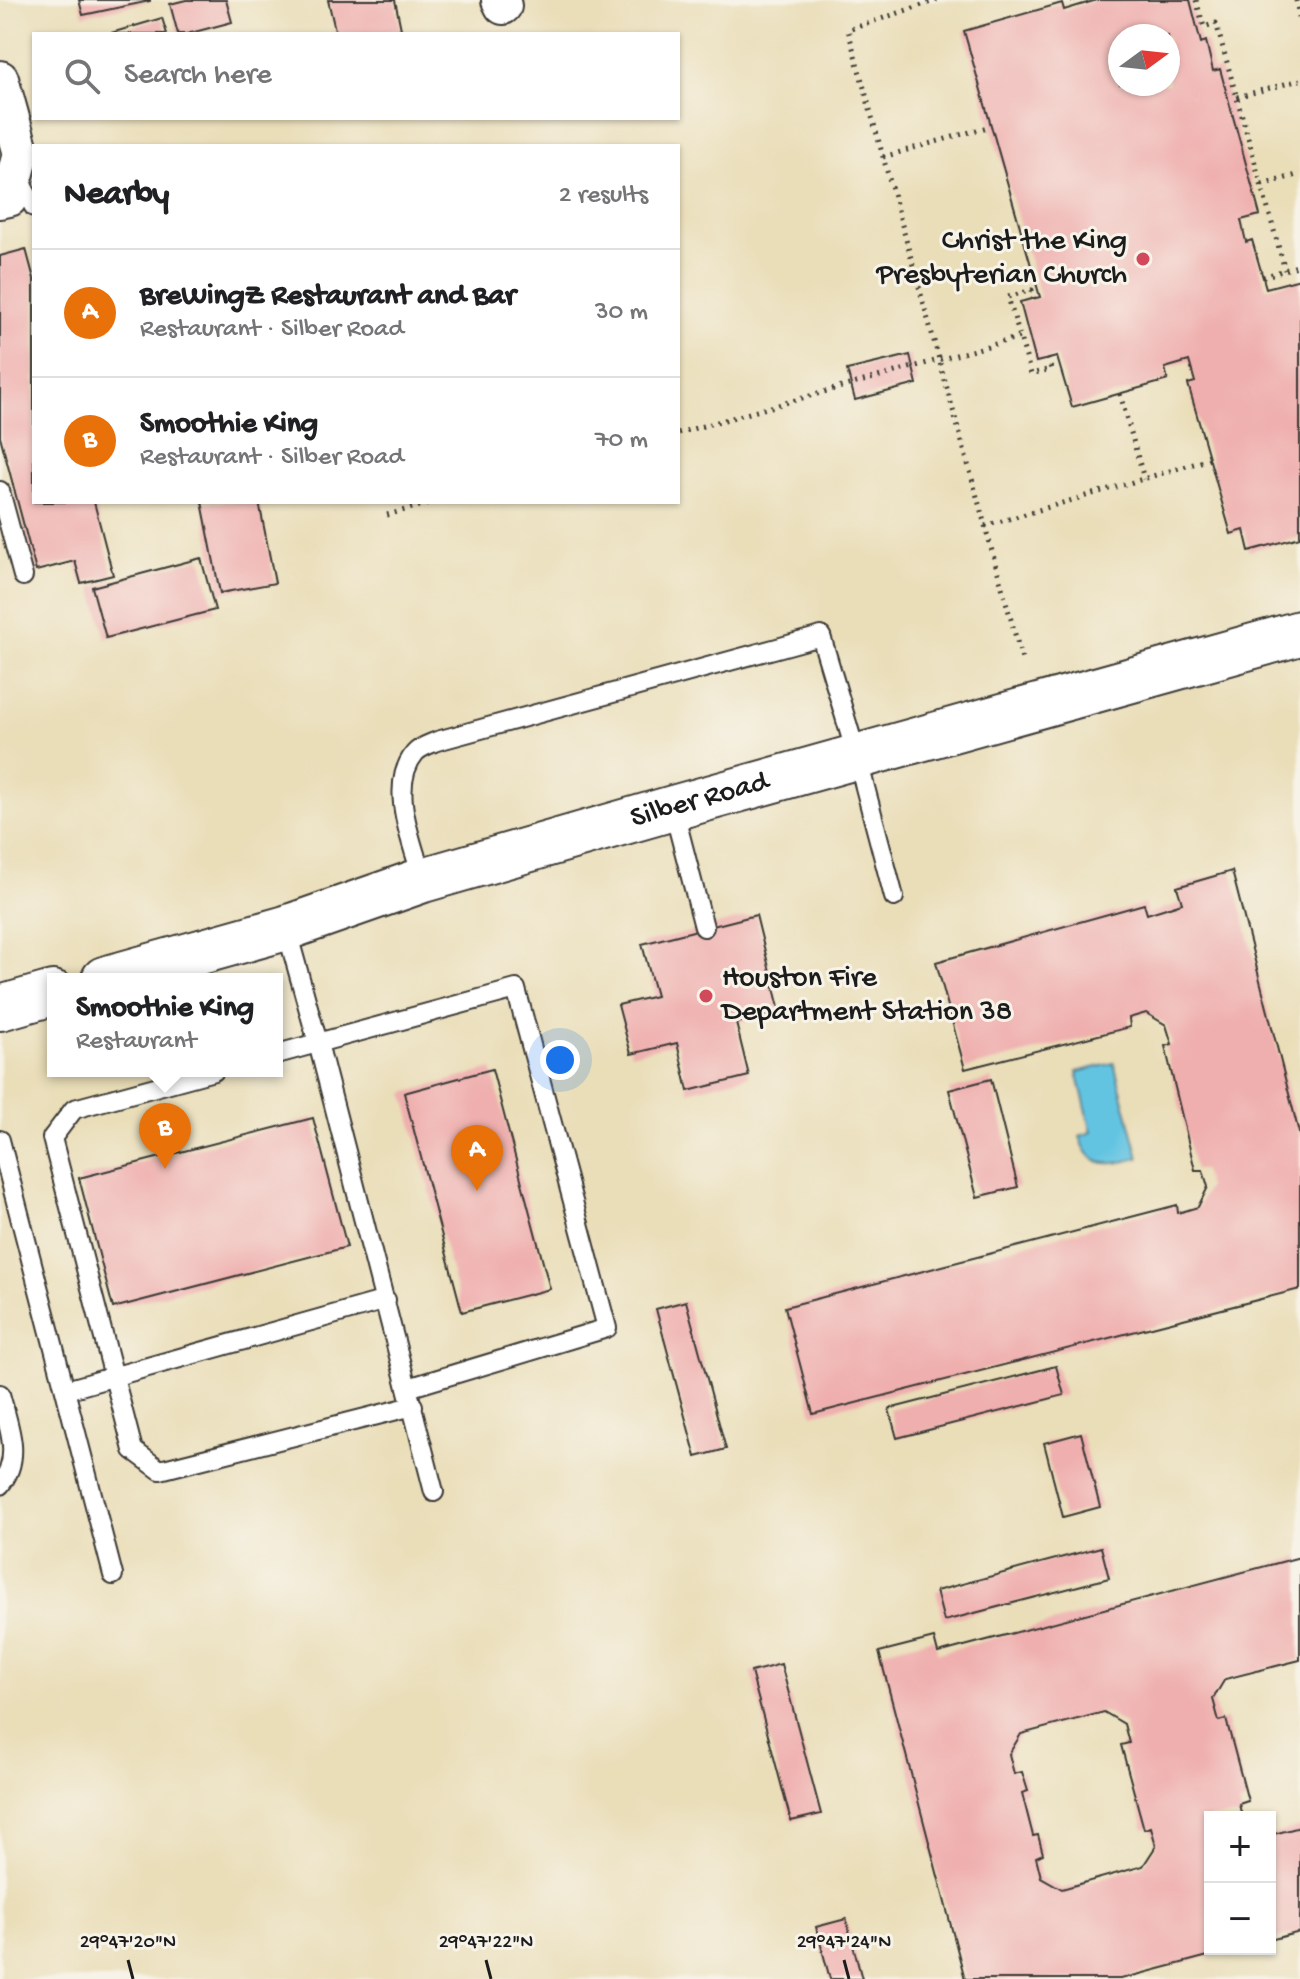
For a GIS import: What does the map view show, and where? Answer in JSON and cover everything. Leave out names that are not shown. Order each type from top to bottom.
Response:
[{"type":"street","points":[[0,79],[21,154],[15,194]]},
{"type":"street","name":"Silber Road","points":[[125,973],[286,928],[423,880],[1300,633]]},
{"type":"street","points":[[0,1008],[47,995]]},
{"type":"lane","points":[[0,491],[23,576]]},
{"type":"lane","points":[[423,880],[403,798],[406,770],[417,751],[437,741],[821,636],[894,897]]},
{"type":"lane","points":[[673,808],[704,927]]},
{"type":"lane","points":[[286,928],[434,1492]]},
{"type":"lane","points":[[192,1077],[74,1109],[52,1138],[133,1450],[160,1470],[410,1397],[607,1328],[516,989],[283,1052]]},
{"type":"lane","points":[[0,1140],[113,1575]]},
{"type":"lane","points":[[66,1390],[386,1300]]},
{"type":"lane","points":[[0,1394],[14,1448],[7,1477],[0,1485]]},
{"type":"path","points":[[937,0],[848,30],[1023,663]]},
{"type":"path","points":[[1073,0],[1075,7]]},
{"type":"path","points":[[1196,0],[1204,27],[1216,23],[1285,270]]},
{"type":"path","points":[[1296,0],[1300,22]]},
{"type":"path","points":[[1237,97],[1300,80]]},
{"type":"path","points":[[883,157],[991,126]]},
{"type":"path","points":[[1262,185],[1300,174]]},
{"type":"path","points":[[1263,277],[1300,265]]},
{"type":"path","points":[[1034,299],[1032,290],[1008,297],[1031,374],[1051,369],[1048,359]]},
{"type":"path","points":[[680,432],[1020,337]]},
{"type":"path","points":[[1120,394],[1144,479]]},
{"type":"path","points":[[985,526],[1210,459]]},
{"type":"path","points":[[387,515],[427,504]]},
{"type":"water","points":[[1114,1063],[1139,1158],[1102,1163],[1089,1155],[1080,1136],[1092,1132],[1077,1072]]},
{"type":"building","points":[[79,0],[150,0],[150,1],[83,15]]},
{"type":"building","points":[[186,0],[226,0],[232,22],[194,32],[177,32],[170,4]]},
{"type":"building","points":[[328,0],[395,0],[401,29],[336,32]]},
{"type":"building","name":"Christ the King Presbyterian Church","points":[[1097,0],[1190,0],[1201,43],[1206,41],[1213,71],[1220,69],[1260,215],[1241,220],[1246,242],[1252,240],[1266,288],[1300,279],[1300,537],[1249,551],[1244,530],[1231,534],[1188,384],[1195,382],[1189,361],[1165,368],[1168,380],[1072,407],[1057,357],[1036,362],[1020,302],[1040,297],[964,31],[1062,3],[1064,10]]},
{"type":"building","points":[[162,18],[166,32],[114,32]]},
{"type":"building","points":[[26,249],[32,272],[32,504],[95,504],[113,575],[81,583],[75,561],[36,571],[0,436],[0,256]]},
{"type":"building","points":[[910,355],[917,384],[855,400],[847,370]]},
{"type":"building","points":[[202,504],[259,504],[275,583],[220,593]]},
{"type":"building","points":[[201,558],[215,610],[106,638],[92,587]]},
{"type":"building","points":[[1232,871],[1300,1137],[1300,1289],[813,1414],[785,1307],[1177,1205],[1178,1213],[1198,1207],[1208,1187],[1203,1170],[1195,1170],[1165,1046],[1172,1044],[1166,1025],[1146,1013],[1129,1018],[1130,1027],[965,1069],[936,962],[1144,904],[1147,914],[1182,903],[1177,887]]},
{"type":"building","points":[[756,915],[780,1012],[736,1023],[749,1076],[688,1091],[677,1043],[631,1054],[618,1005],[656,996],[642,944]]},
{"type":"building","points":[[492,1069],[550,1289],[462,1312],[404,1093]]},
{"type":"building","points":[[991,1079],[1018,1187],[977,1197],[949,1090]]},
{"type":"building","points":[[313,1118],[347,1247],[113,1308],[79,1178]]},
{"type":"building","points":[[686,1301],[726,1449],[696,1457],[656,1309]]},
{"type":"building","points":[[1056,1366],[1064,1395],[897,1438],[889,1409]]},
{"type":"building","points":[[1081,1433],[1100,1507],[1063,1517],[1044,1443]]},
{"type":"building","points":[[1101,1547],[1109,1578],[944,1621],[936,1591]]},
{"type":"building","points":[[1300,1557],[1300,1660],[1225,1679],[1213,1699],[1219,1721],[1226,1719],[1248,1801],[1239,1804],[1241,1811],[1204,1811],[1204,1955],[1212,1955],[1121,1979],[965,1979],[879,1652],[934,1638],[938,1653]],"holes":[[[1104,1712],[1124,1724],[1129,1743],[1121,1745],[1144,1829],[1151,1827],[1156,1846],[1143,1866],[1062,1889],[1041,1877],[1036,1857],[1043,1854],[1038,1835],[1033,1836],[1022,1793],[1028,1791],[1022,1772],[1014,1774],[1009,1754],[1021,1734]]]},
{"type":"building","points":[[781,1664],[821,1814],[791,1821],[751,1672]]},
{"type":"building","points":[[1300,1827],[1300,1932],[1276,1938],[1276,1883],[1276,1833]]},
{"type":"building","points":[[846,1919],[862,1979],[830,1979],[816,1927]]},
{"type":"place","name":"Christ the King Presbyterian Church","points":[[1143,259]]},
{"type":"place","name":"Houston Fire Department Station 38","points":[[706,996]]},
{"type":"place","name":"Smoothie King","points":[[165,1169]]},
{"type":"place","name":"BreWingZ Restaurant and Bar","points":[[477,1191]]}]
